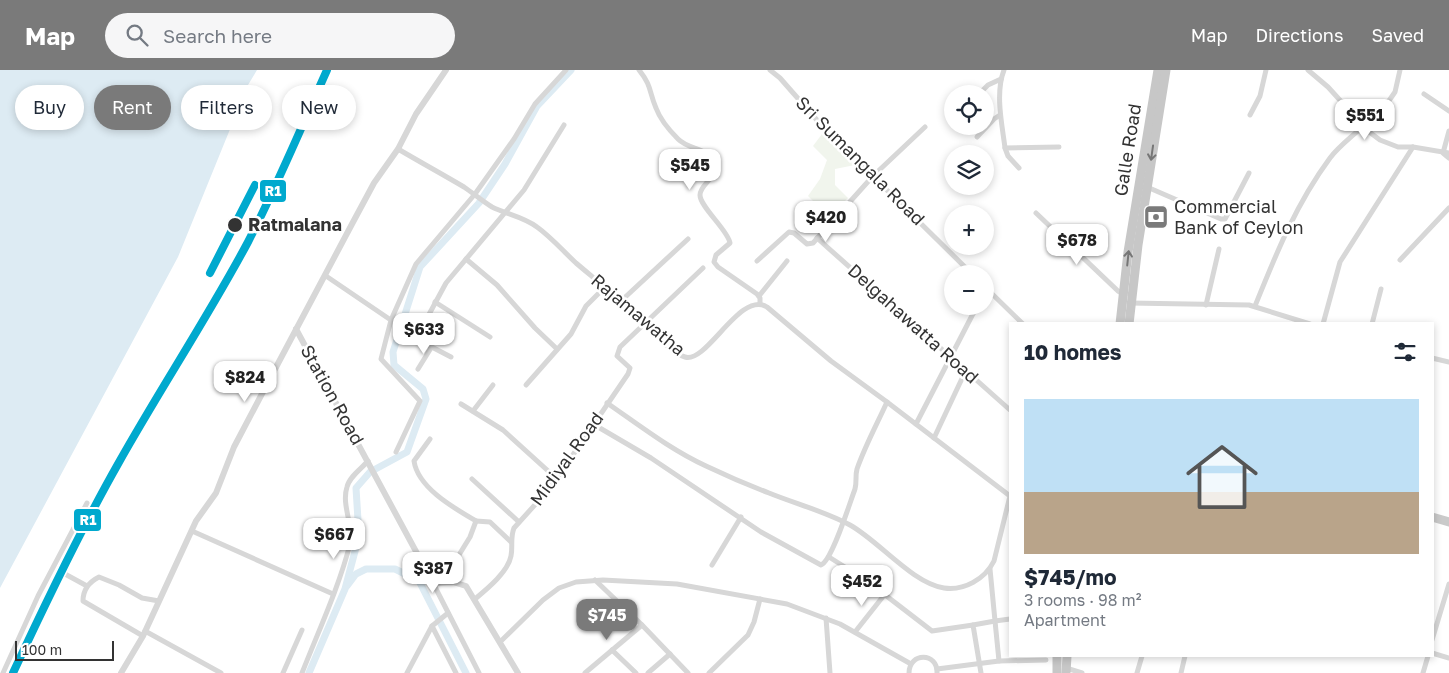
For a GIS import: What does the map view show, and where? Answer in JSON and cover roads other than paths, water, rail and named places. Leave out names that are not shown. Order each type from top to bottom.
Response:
[{"type":"highway","name":"Galle Road","points":[[1130,322],[1128,252],[1158,70]]},
{"type":"highway","name":"Galle Road","points":[[1121,322],[1128,299],[1166,70]]},
{"type":"highway","points":[[1066,671],[1067,657]]},
{"type":"highway","points":[[1056,658],[1056,673]]},
{"type":"main road","points":[[1434,518],[1449,522]]},
{"type":"street","points":[[121,673],[144,633],[196,521],[216,493],[234,447],[374,183],[398,149],[416,114],[446,70]]},
{"type":"street","points":[[396,452],[420,401],[381,359],[392,320],[416,264],[475,195],[514,139],[535,104],[566,70]]},
{"type":"street","points":[[639,70],[648,83],[656,110],[672,132],[684,144],[702,150],[714,162],[713,175],[701,191],[700,197],[730,241],[729,246],[714,258],[715,264],[758,296],[760,304],[774,312],[831,361],[1009,495]]},
{"type":"street","name":"Sri Sumangala Road","points":[[770,70],[780,78],[823,128],[963,265]]},
{"type":"street","points":[[1004,70],[1001,79],[1000,115],[1005,148],[1008,156],[1019,168]]},
{"type":"street","points":[[1250,115],[1260,96],[1266,70]]},
{"type":"street","points":[[1308,70],[1328,87],[1368,131],[1380,140],[1398,147],[1413,147],[1449,153]]},
{"type":"street","points":[[1368,131],[1395,92],[1400,70]]},
{"type":"street","points":[[988,85],[1001,79]]},
{"type":"street","points":[[1424,94],[1449,111]]},
{"type":"street","points":[[977,136],[1000,115]]},
{"type":"street","points":[[451,358],[431,348],[423,340],[420,331],[446,283],[524,190],[564,125]]},
{"type":"street","points":[[1255,306],[1279,246],[1304,198],[1331,157],[1363,126]]},
{"type":"street","points":[[757,261],[788,232],[794,233],[807,244],[811,244],[873,176],[925,127]]},
{"type":"street","points":[[1442,153],[1449,131]]},
{"type":"street","points":[[1005,148],[1059,146]]},
{"type":"street","points":[[1325,322],[1340,262],[1413,147]]},
{"type":"street","name":"Rajamawatha","points":[[398,149],[487,204],[536,226],[675,351],[689,358],[696,356],[745,309],[760,304]]},
{"type":"street","points":[[1442,153],[1449,158]]},
{"type":"street","points":[[1147,187],[1221,219],[1225,219],[1250,173]]},
{"type":"street","points":[[1400,260],[1449,208]]},
{"type":"street","points":[[1036,212],[1128,299],[1206,305],[1249,305],[1304,322]]},
{"type":"street","name":"Delgahawatta Road","points":[[817,238],[1009,409]]},
{"type":"street","points":[[621,301],[688,239]]},
{"type":"street","points":[[1206,305],[1219,249]]},
{"type":"street","points":[[466,259],[497,285],[535,328],[557,349]]},
{"type":"street","points":[[758,296],[787,261]]},
{"type":"street","points":[[644,323],[703,268]]},
{"type":"street","points":[[326,276],[404,330],[420,331]]},
{"type":"street","points":[[526,385],[571,334],[586,306],[605,287]]},
{"type":"street","points":[[1373,322],[1381,289]]},
{"type":"street","points":[[994,297],[1021,322]]},
{"type":"street","points":[[435,302],[490,337]]},
{"type":"street","points":[[916,424],[972,315]]},
{"type":"street","name":"Midiyal Road","points":[[475,598],[490,587],[507,567],[512,554],[512,533],[519,522],[558,479],[628,374],[630,368],[617,356],[618,351],[644,323]]},
{"type":"street","name":"Station Road","points":[[296,330],[433,583]]},
{"type":"street","points":[[418,369],[431,348]]},
{"type":"street","points":[[1434,358],[1449,362]]},
{"type":"street","points":[[934,438],[966,370]]},
{"type":"street","points":[[473,411],[493,385]]},
{"type":"street","points":[[593,424],[651,458],[761,532],[821,566],[829,557],[850,498],[856,488],[858,468],[887,402]]},
{"type":"street","points":[[607,403],[674,449],[705,466],[769,494],[843,522],[865,535],[910,571],[935,586],[963,587],[980,578],[990,569],[994,561],[1009,500]]},
{"type":"street","points":[[461,404],[503,430],[558,479]]},
{"type":"street","points":[[430,439],[414,461],[415,469],[425,483],[447,504],[476,521],[490,522],[511,542]]},
{"type":"street","points":[[302,673],[333,594],[350,543],[351,532],[346,494],[347,486],[368,461]]},
{"type":"street","points":[[472,479],[519,522]]},
{"type":"street","points":[[3,673],[38,596],[87,503]]},
{"type":"street","points":[[712,565],[740,517]]},
{"type":"street","points":[[453,582],[454,563],[470,537],[476,521]]},
{"type":"street","points":[[192,531],[333,594]]},
{"type":"street","points":[[829,557],[885,594],[932,631],[1009,619]]},
{"type":"street","points":[[990,569],[999,661]]},
{"type":"street","points":[[65,574],[88,586]]},
{"type":"street","points":[[159,601],[142,598],[119,585],[99,577],[91,581],[83,593],[83,601],[221,673]]},
{"type":"street","points":[[500,642],[543,600],[559,588],[576,582],[595,580],[676,584],[787,604],[826,618],[855,632],[910,664]]},
{"type":"street","points":[[595,580],[688,673]]},
{"type":"street","points":[[479,673],[433,583],[453,582],[466,586],[475,598],[518,673]]},
{"type":"street","points":[[1434,633],[1449,584]]},
{"type":"street","points":[[855,632],[885,594]]},
{"type":"street","points":[[709,673],[748,635],[754,622],[760,599]]},
{"type":"street","points":[[407,673],[434,624],[448,613]]},
{"type":"street","points":[[826,618],[830,673]]},
{"type":"street","points":[[434,624],[456,673]]},
{"type":"street","points":[[585,673],[642,625]]},
{"type":"street","points":[[973,625],[981,673]]},
{"type":"street","points":[[283,673],[302,630]]},
{"type":"street","points":[[612,650],[636,673]]},
{"type":"street","points":[[648,673],[670,654]]},
{"type":"street","points":[[1434,654],[1449,658]]},
{"type":"street","points":[[909,673],[910,664],[917,658],[926,656],[934,661],[937,671],[999,661],[1046,660]]},
{"type":"street","points":[[1137,673],[1142,657]]},
{"type":"street","points":[[1181,673],[1185,657]]},
{"type":"street","points":[[1423,673],[1428,657]]},
{"type":"street","points":[[1066,671],[1082,673]]},
{"type":"waterway","points":[[309,673],[345,589],[359,536],[356,488],[370,472],[407,452],[426,399],[423,389],[394,365],[393,352],[420,267],[479,203],[505,164],[537,106],[571,70]]},
{"type":"waterway","points":[[347,586],[356,574],[366,569],[395,569],[419,581],[466,673]]},
{"type":"place","name":"Commercial Bank of Ceylon","points":[[1156,217]]},
{"type":"place","name":"Ratmalana","points":[[235,225]]}]
